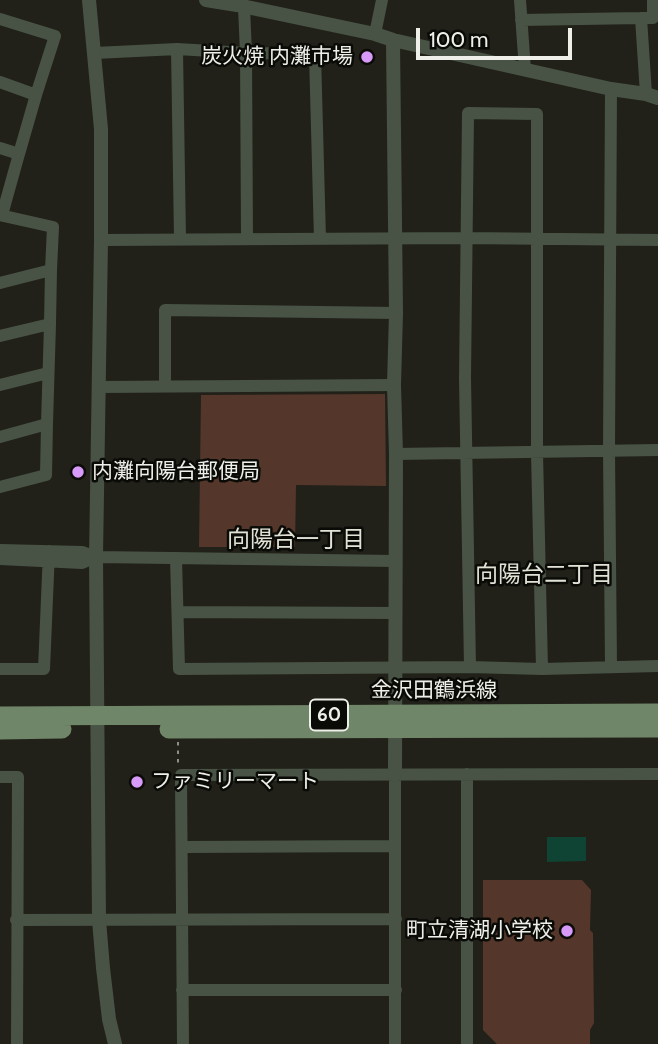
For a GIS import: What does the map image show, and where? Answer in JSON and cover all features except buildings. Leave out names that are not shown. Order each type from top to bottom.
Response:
[{"type":"main road","name":"金沢田鶴浜線","points":[[396,722],[658,713]]},
{"type":"main road","name":"金沢田鶴浜線","points":[[0,716],[98,722],[396,722],[658,728]]},
{"type":"main road","name":"金沢田鶴浜線","points":[[0,730],[98,722]]},
{"type":"street","points":[[89,0],[101,129],[96,557],[99,919],[109,1019],[115,1044]]},
{"type":"street","points":[[206,0],[240,4],[525,70],[652,96],[641,18]]},
{"type":"street","points":[[375,34],[382,0]]},
{"type":"street","points":[[520,0],[525,70]]},
{"type":"street","points":[[520,20],[653,18],[653,0]]},
{"type":"street","points":[[240,4],[246,53],[247,239]]},
{"type":"street","points":[[0,19],[55,36],[1,215],[53,226],[46,475],[0,487]]},
{"type":"street","points":[[393,40],[396,313],[395,1044]]},
{"type":"street","points":[[95,54],[177,49],[315,54],[320,239]]},
{"type":"street","points":[[177,49],[180,239]]},
{"type":"street","points":[[0,82],[36,94]]},
{"type":"street","points":[[611,89],[611,666]]},
{"type":"street","points":[[470,667],[466,238],[468,113],[523,113],[537,114],[537,453],[542,668]]},
{"type":"street","points":[[0,148],[19,154]]},
{"type":"street","points":[[101,240],[658,240]]},
{"type":"street","points":[[0,283],[51,270]]},
{"type":"street","points":[[165,386],[165,310],[396,313]]},
{"type":"street","points":[[0,337],[50,324]]},
{"type":"street","points":[[0,386],[48,373]]},
{"type":"street","points":[[99,387],[394,385]]},
{"type":"street","points":[[0,436],[47,424]]},
{"type":"street","points":[[396,454],[658,450]]},
{"type":"street","points":[[0,550],[49,556]]},
{"type":"street","points":[[0,559],[82,552],[96,557],[395,561]]},
{"type":"street","points":[[0,668],[44,668],[49,556]]},
{"type":"street","points":[[176,558],[179,669],[658,666]]},
{"type":"street","points":[[178,612],[396,613]]},
{"type":"street","points":[[467,774],[467,1044]]},
{"type":"street","points":[[183,1044],[181,775],[658,774]]},
{"type":"street","points":[[0,777],[18,777],[17,1044]]},
{"type":"street","points":[[182,847],[395,846]]},
{"type":"street","points":[[16,920],[396,919]]},
{"type":"street","points":[[182,990],[396,990]]},
{"type":"path","points":[[178,740],[178,772],[181,775]]},
{"type":"shaded area","points":[[385,394],[386,486],[296,485],[295,547],[199,547],[201,395]]},
{"type":"shaded area","points":[[547,837],[586,837],[586,861],[547,862]]},
{"type":"shaded area","points":[[483,880],[582,880],[591,890],[594,1023],[590,1030],[590,1044],[497,1044],[483,1030]]},
{"type":"place","name":"炭火焼 内灘市場","points":[[367,57]]},
{"type":"place","name":"内灘向陽台郵便局","points":[[78,472]]},
{"type":"place","name":"ファミリーマート","points":[[137,782]]},
{"type":"place","name":"町立清湖小学校","points":[[567,931]]},
{"type":"district","name":"向陽台一丁目","points":[[296,540]]},
{"type":"district","name":"向陽台二丁目","points":[[544,575]]}]
